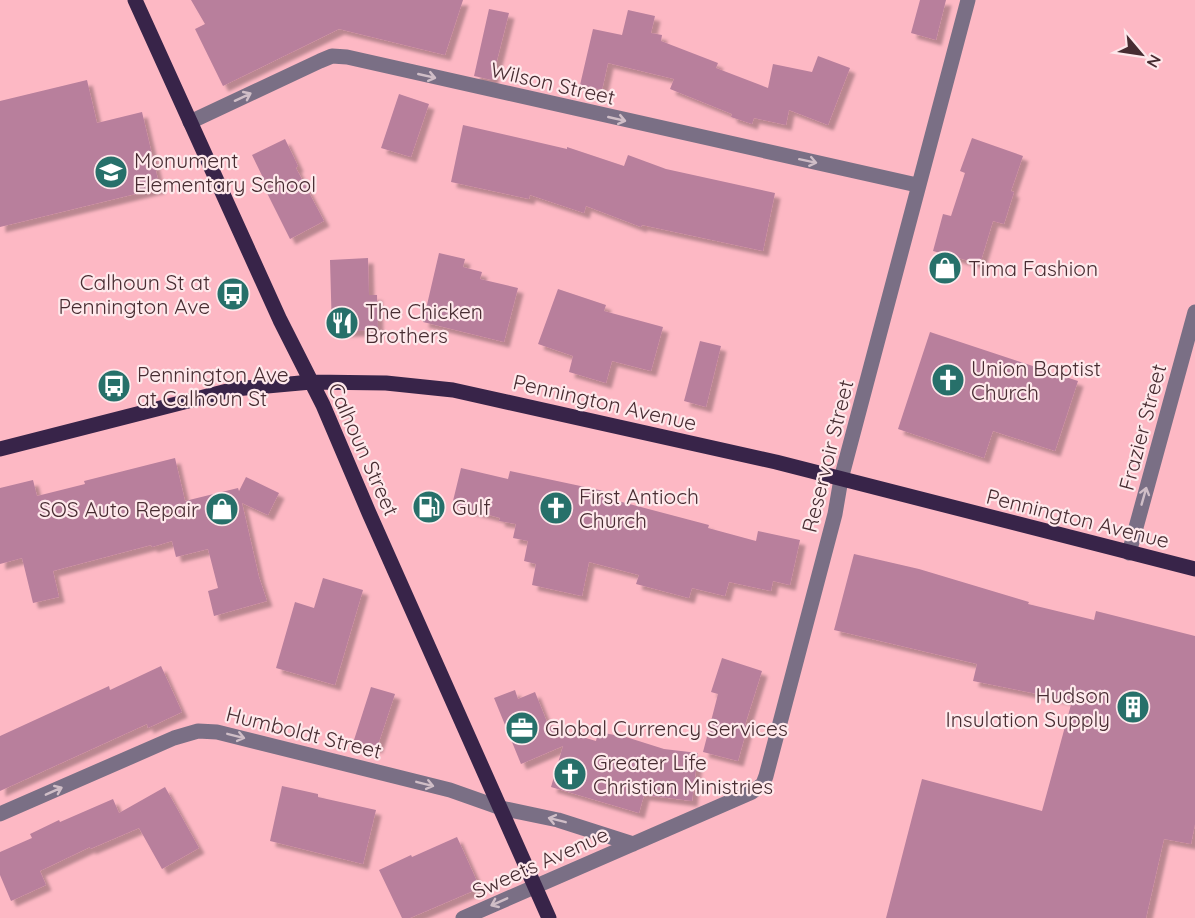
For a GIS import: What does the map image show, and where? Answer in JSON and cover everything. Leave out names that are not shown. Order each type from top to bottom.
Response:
[{"type":"main road","name":"Calhoun Street","points":[[135,0],[280,320],[311,382],[549,918]]},
{"type":"main road","name":"Pennington Avenue","points":[[0,449],[235,389],[311,382],[386,382],[453,390],[776,462],[1195,569]]},
{"type":"street","name":"Reservoir Street","points":[[633,844],[752,792],[763,784],[968,0]]},
{"type":"street","name":"Wilson Street","points":[[190,122],[332,56],[347,57],[918,185]]},
{"type":"street","name":"Frazier Street","points":[[1129,553],[1195,312]]},
{"type":"street","name":"Humboldt Street","points":[[0,814],[174,738],[198,731],[217,732],[439,787],[501,808],[558,820],[633,844]]},
{"type":"street","name":"Sweets Avenue","points":[[463,918],[633,844]]},
{"type":"building","points":[[191,0],[463,0],[445,55],[339,29],[223,86],[195,29],[205,24]]},
{"type":"building","points":[[920,0],[946,0],[936,40],[911,33]]},
{"type":"building","points":[[489,9],[509,13],[492,80],[474,76]]},
{"type":"building","points":[[628,10],[655,16],[651,33],[662,35],[661,41],[718,63],[716,68],[768,88],[773,64],[812,72],[818,56],[850,68],[828,125],[789,110],[786,125],[754,118],[752,124],[731,117],[732,114],[670,89],[674,79],[608,63],[602,90],[580,85],[593,29],[622,35]]},
{"type":"building","points":[[87,80],[97,123],[142,112],[160,188],[0,227],[0,101]]},
{"type":"building","points":[[399,94],[429,104],[411,157],[381,148]]},
{"type":"building","points":[[463,125],[567,149],[567,147],[624,166],[628,155],[666,169],[775,193],[763,251],[642,225],[641,227],[586,206],[584,213],[530,195],[529,199],[451,182]]},
{"type":"building","points":[[972,138],[1023,156],[1011,191],[1014,192],[1004,224],[993,221],[980,264],[933,251],[943,214],[951,216],[965,173],[960,171]]},
{"type":"building","points":[[285,139],[298,166],[296,168],[324,221],[290,239],[265,189],[268,188],[252,155]]},
{"type":"building","points":[[439,253],[465,259],[463,267],[482,272],[480,279],[518,288],[504,342],[423,322]]},
{"type":"building","points":[[368,258],[369,295],[377,295],[378,330],[332,332],[330,260]]},
{"type":"building","points":[[558,289],[606,305],[604,311],[663,327],[651,371],[612,361],[606,383],[569,372],[573,356],[538,344]]},
{"type":"building","points":[[930,332],[1078,381],[1055,451],[993,431],[984,458],[898,429]]},
{"type":"building","points":[[700,341],[721,346],[706,407],[684,401]]},
{"type":"building","points":[[175,458],[185,501],[238,488],[239,491],[246,477],[279,493],[268,515],[242,503],[259,577],[267,601],[214,616],[208,591],[218,588],[208,549],[176,557],[172,541],[53,571],[59,597],[33,603],[22,558],[0,564],[0,488],[33,480],[37,496],[85,484],[84,481]]},
{"type":"building","points":[[461,468],[508,479],[510,471],[604,491],[603,497],[709,525],[708,528],[756,541],[758,531],[800,540],[790,585],[773,581],[771,591],[729,582],[725,596],[692,588],[689,598],[636,584],[639,575],[589,562],[582,596],[532,585],[536,564],[524,561],[528,541],[513,538],[516,524],[499,521],[500,518],[452,505]]},
{"type":"building","name":"Hudson Insulation Supply","points":[[854,554],[919,569],[1029,602],[1028,604],[1094,620],[1096,611],[1195,636],[1195,824],[1191,844],[1164,839],[1146,918],[886,918],[922,779],[1042,811],[1072,701],[973,681],[977,664],[834,630]]},
{"type":"building","points":[[323,578],[363,590],[335,685],[276,668],[295,602],[314,608]]},
{"type":"building","points":[[722,658],[762,671],[745,725],[748,725],[738,761],[703,752],[718,694],[711,692]]},
{"type":"building","points":[[161,666],[182,712],[148,728],[147,724],[0,791],[0,736],[109,686],[110,690]]},
{"type":"building","points":[[371,687],[395,694],[377,748],[354,740]]},
{"type":"building","points":[[515,690],[518,699],[535,692],[549,727],[596,741],[598,732],[626,737],[664,749],[698,753],[692,801],[644,795],[639,813],[551,787],[563,746],[521,764],[494,698]]},
{"type":"building","points":[[282,786],[376,810],[363,864],[270,841]]},
{"type":"building","points":[[165,787],[199,848],[162,869],[139,828],[90,849],[90,847],[40,871],[46,885],[11,901],[0,875],[0,852],[32,838],[30,834],[59,820],[60,822],[113,799],[119,813]]},
{"type":"building","points":[[457,837],[480,888],[410,918],[402,918],[379,870]]},
{"type":"place","name":"Monument Elementary School","points":[[111,172]]},
{"type":"place","name":"Tima Fashion","points":[[945,268]]},
{"type":"place","name":"Calhoun St at Pennington Ave","points":[[233,294]]},
{"type":"place","name":"The Chicken Brothers","points":[[342,323]]},
{"type":"place","name":"Union Baptist Church","points":[[948,380]]},
{"type":"place","name":"Pennington Ave at Calhoun St","points":[[114,386]]},
{"type":"place","name":"Gulf","points":[[429,507]]},
{"type":"place","name":"First Antioch Church","points":[[556,508]]},
{"type":"place","name":"SOS Auto Repair","points":[[222,509]]},
{"type":"place","name":"Hudson Insulation Supply","points":[[1133,707]]},
{"type":"place","name":"Global Currency Services","points":[[522,728]]},
{"type":"place","name":"Greater Life Christian Ministries","points":[[570,774]]}]
